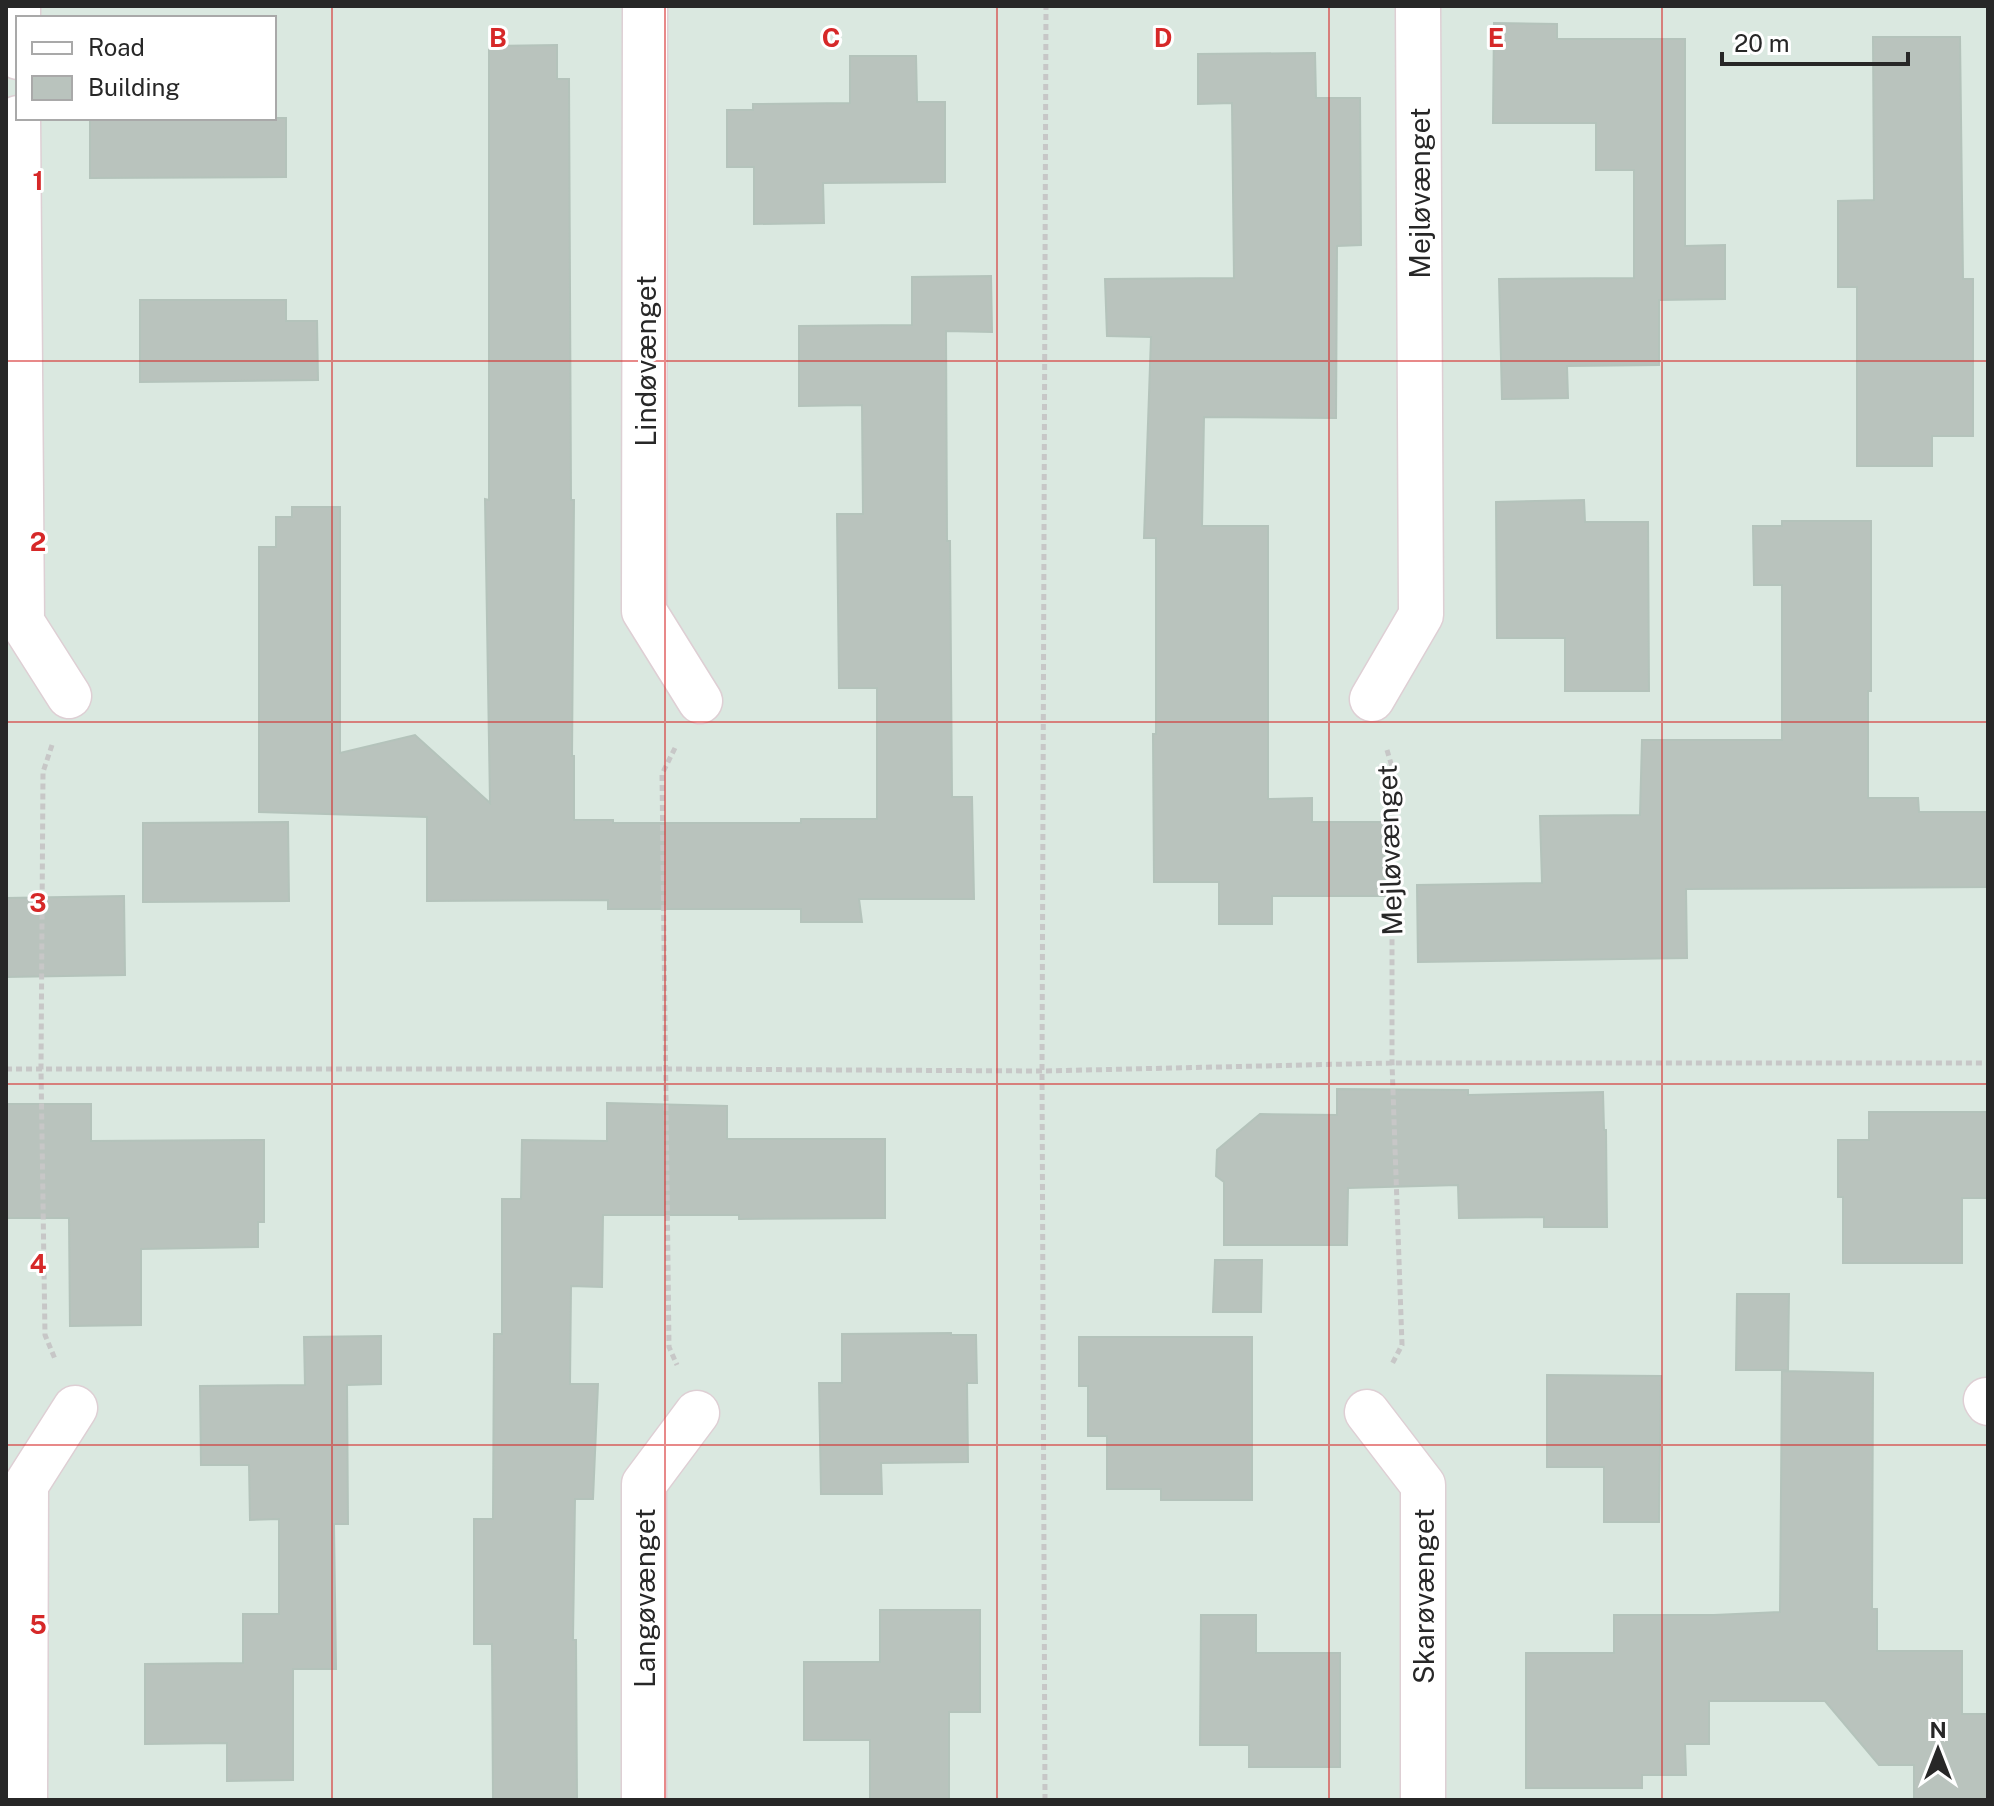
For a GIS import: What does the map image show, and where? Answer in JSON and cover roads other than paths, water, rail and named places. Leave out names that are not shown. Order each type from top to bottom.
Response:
[{"type":"street","name":"Lindøvænget","points":[[645,6],[644,611],[700,701]]},
{"type":"street","name":"Mejløvænget","points":[[1372,699],[1421,615],[1418,6]]},
{"type":"street","points":[[18,120],[22,622],[69,696]]},
{"type":"street","points":[[25,1800],[26,1485],[75,1408]]},
{"type":"street","name":"Skarøvænget","points":[[1367,1412],[1423,1485],[1423,1800]]},
{"type":"street","name":"Langøvænget","points":[[644,1800],[644,1484],[697,1413]]}]
